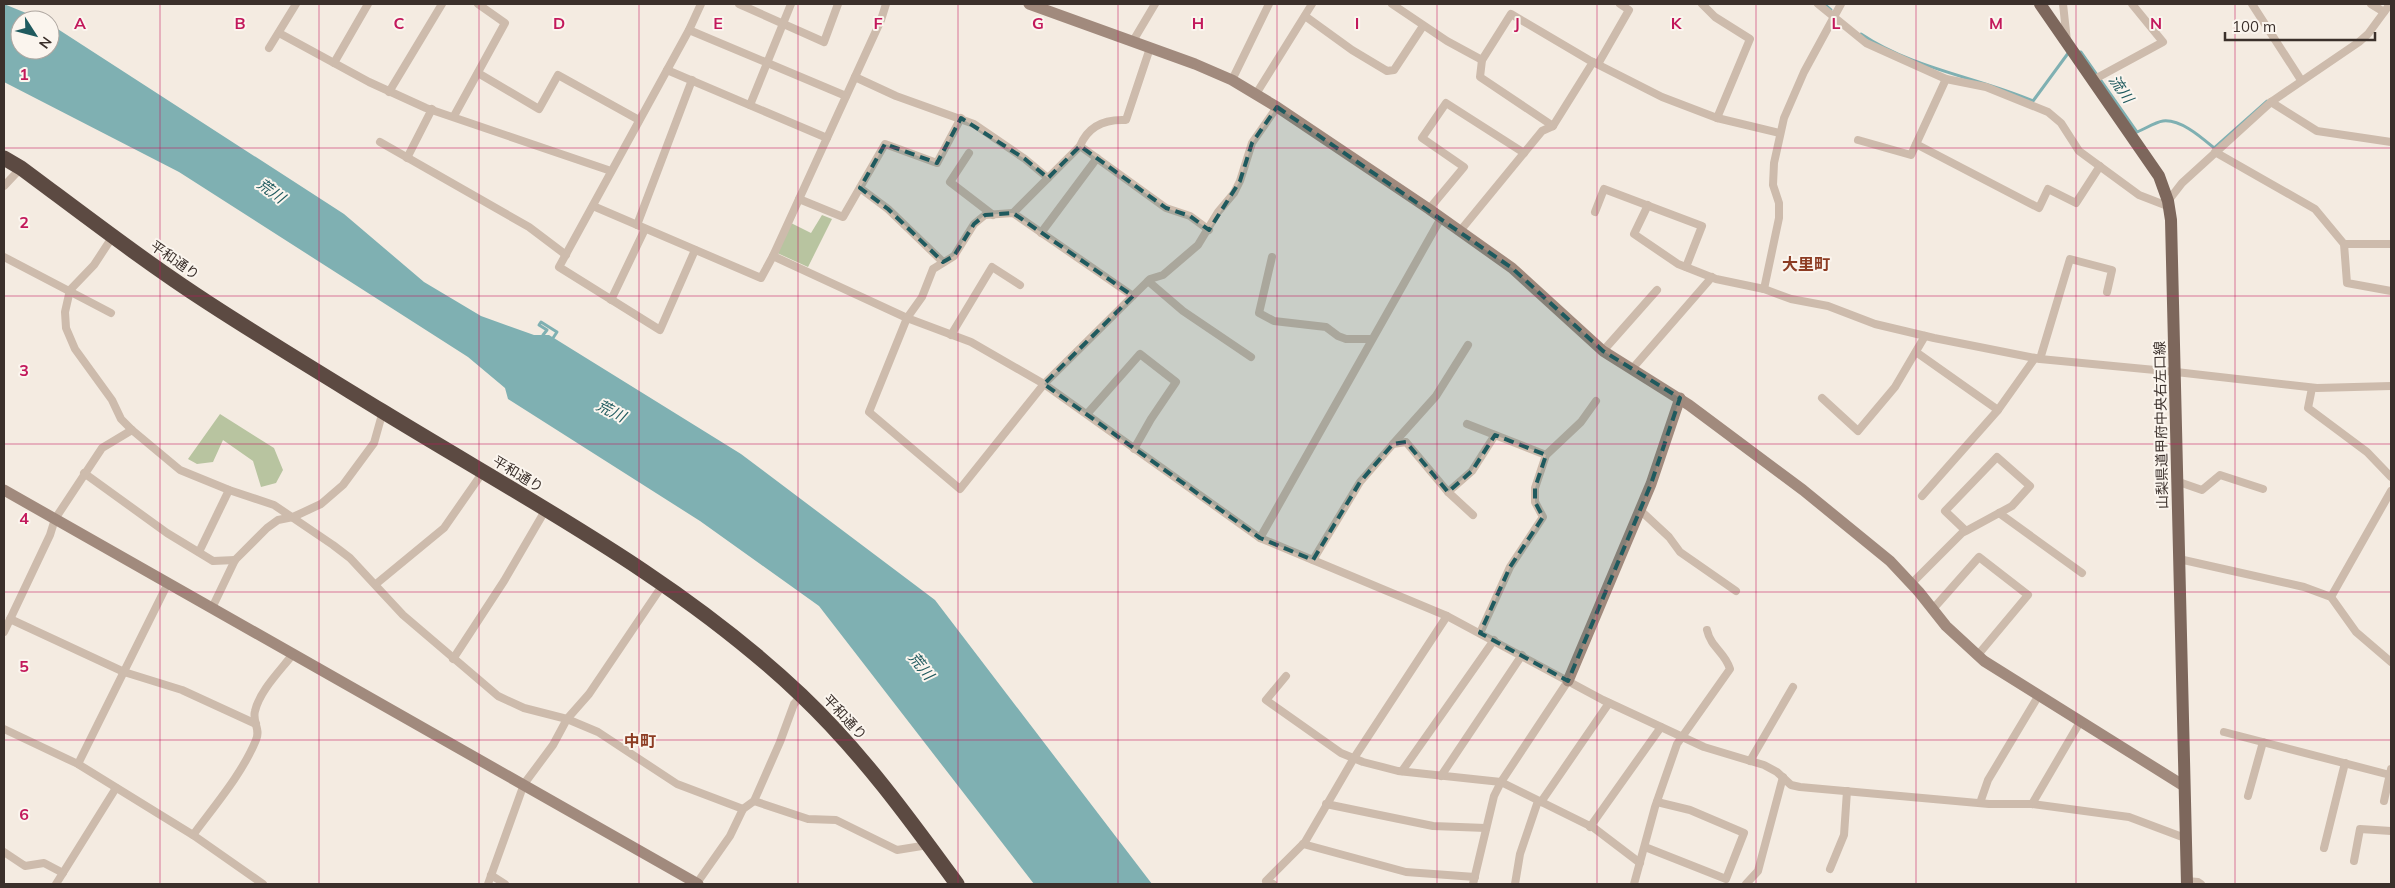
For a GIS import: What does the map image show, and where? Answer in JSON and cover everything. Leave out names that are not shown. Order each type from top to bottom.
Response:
[{"type":"highway","name":"平和通り","points":[[4,158],[21,168],[113,236],[209,303],[383,412],[546,509],[664,583],[715,621],[801,696],[871,770],[956,884]]},
{"type":"main road","name":"山梨県道甲府中央右左口線","points":[[2040,4],[2159,176],[2169,204],[2176,372],[2176,481],[2187,883]]},
{"type":"street","points":[[269,48],[296,4]]},
{"type":"street","points":[[334,63],[368,4]]},
{"type":"street","points":[[389,92],[442,4]]},
{"type":"street","points":[[454,116],[505,23],[478,4]]},
{"type":"street","points":[[695,250],[660,330],[559,267],[689,30],[701,4]]},
{"type":"street","points":[[739,4],[824,42],[838,4]]},
{"type":"street","points":[[750,105],[792,4]]},
{"type":"street","points":[[592,206],[760,278],[773,256],[881,20],[886,4]]},
{"type":"street","points":[[1029,4],[1133,41],[1232,80],[1277,107],[1429,209],[1512,268],[1603,351],[1680,398],[1803,490],[1890,561],[1912,583],[1946,626],[1977,656],[2184,786]]},
{"type":"street","points":[[1133,41],[1155,4]]},
{"type":"street","points":[[1232,80],[1269,4]]},
{"type":"street","points":[[1256,94],[1312,4]]},
{"type":"street","points":[[1392,4],[1423,26],[1482,60]]},
{"type":"street","points":[[1460,231],[1542,131],[1553,126],[1629,10],[1620,4]]},
{"type":"street","points":[[1702,4],[1715,16],[1750,39],[1716,118]]},
{"type":"street","points":[[1818,4],[1866,43],[1946,79],[1986,87],[2048,112],[2061,122],[2079,151],[2139,195],[2169,204],[2182,183],[2215,152],[2271,102],[2359,42],[2368,34],[2390,4]]},
{"type":"street","points":[[1764,289],[1779,218],[1779,203],[1773,185],[1774,163],[1784,118],[1804,72],[1841,4]]},
{"type":"street","points":[[2063,4],[2068,44]]},
{"type":"street","points":[[2093,80],[2163,42],[2132,4]]},
{"type":"street","points":[[2252,4],[2301,80]]},
{"type":"street","points":[[2371,4],[2384,12]]},
{"type":"street","points":[[1553,126],[1480,77],[1482,60],[1511,14],[1596,63],[1662,97],[1716,118],[1780,133]]},
{"type":"street","points":[[1305,16],[1352,50],[1388,71],[1394,70],[1423,26]]},
{"type":"street","points":[[689,30],[846,96]]},
{"type":"street","points":[[279,33],[389,92],[524,143],[611,171]]},
{"type":"street","points":[[1150,48],[1126,120],[1104,121],[1084,136],[1080,146],[1013,213],[985,215],[974,224],[954,256],[933,269],[922,298],[907,318],[869,412],[960,490],[1044,384],[1148,281],[1170,269],[1198,245],[1240,181],[1252,143],[1277,107]]},
{"type":"street","points":[[667,70],[827,138]]},
{"type":"street","points":[[478,73],[539,109],[558,75],[639,120]]},
{"type":"street","points":[[855,77],[896,96],[974,124],[1025,159],[1048,178]]},
{"type":"street","points":[[1858,140],[1911,155],[1946,79]]},
{"type":"street","points":[[637,225],[692,80]]},
{"type":"street","points":[[2271,102],[2317,131],[2391,142]]},
{"type":"street","points":[[1429,209],[1464,167],[1422,138],[1446,103],[1524,153]]},
{"type":"street","points":[[407,158],[432,109]]},
{"type":"street","points":[[799,199],[843,217],[885,144],[938,163],[961,118]]},
{"type":"street","points":[[380,142],[529,227],[566,255]]},
{"type":"street","points":[[1916,144],[2039,208],[2048,189],[2076,203],[2100,166]]},
{"type":"street","points":[[1080,146],[1166,208],[1190,216],[1209,230]]},
{"type":"street","points":[[2215,152],[2315,209],[2344,244],[2347,283],[2391,291]]},
{"type":"street","points":[[969,153],[950,182],[993,215]]},
{"type":"street","points":[[1041,233],[1097,158]]},
{"type":"street","points":[[4,186],[21,168]]},
{"type":"street","points":[[860,188],[888,209],[942,262]]},
{"type":"street","points":[[1595,212],[1604,189],[1702,226],[1686,267]]},
{"type":"street","points":[[1648,205],[1634,234],[1648,245],[1686,267],[1712,277],[1764,289],[1791,299],[1828,306],[1875,324],[2038,359],[2176,372],[2312,388],[2391,386]]},
{"type":"street","points":[[1013,213],[1133,296]]},
{"type":"street","points":[[1260,538],[1371,339],[1442,218]]},
{"type":"street","points":[[611,300],[645,229]]},
{"type":"street","points":[[113,236],[94,265],[70,290],[65,312],[66,328],[75,349],[112,400],[121,419],[132,430],[180,470],[229,490],[274,505],[350,558],[403,615],[498,696],[524,708],[567,719],[598,732],[678,784],[743,809]]},
{"type":"street","points":[[2344,244],[2391,244]]},
{"type":"street","points":[[773,256],[907,318],[971,342],[1044,384],[1260,538],[1446,616],[1609,703],[1704,747],[1764,765],[1791,784],[1800,787],[1847,792],[1980,803],[2032,804],[2129,817],[2185,838]]},
{"type":"street","points":[[4,257],[111,313]]},
{"type":"street","points":[[1272,257],[1259,313],[1274,321],[1326,327],[1338,336],[1346,339],[1371,339]]},
{"type":"street","points":[[1922,496],[1998,410],[2038,359],[2070,259],[2112,270],[2106,292]]},
{"type":"street","points":[[950,335],[992,267],[1020,285]]},
{"type":"street","points":[[1632,369],[1712,277]]},
{"type":"street","points":[[1148,281],[1183,311],[1251,357]]},
{"type":"street","points":[[1603,351],[1657,290]]},
{"type":"street","points":[[1822,398],[1858,431],[1895,387],[1925,336]]},
{"type":"street","points":[[1313,560],[1360,482],[1436,396],[1468,345]]},
{"type":"street","points":[[1916,352],[1998,410]]},
{"type":"street","points":[[1087,414],[1140,354],[1176,382],[1151,419],[1134,449]]},
{"type":"street","points":[[2312,388],[2308,408],[2367,452],[2391,476]]},
{"type":"street","points":[[1303,844],[1353,860],[1406,872],[1474,881],[1494,796],[1500,782],[1568,681],[1640,510],[1680,398]]},
{"type":"street","points":[[1480,633],[1510,567],[1543,518],[1535,502],[1535,488],[1546,455],[1581,422],[1596,400]]},
{"type":"street","points":[[212,608],[235,560],[278,520],[293,517],[321,504],[343,485],[374,443],[383,412]]},
{"type":"street","points":[[1466,424],[1546,455]]},
{"type":"street","points":[[4,632],[50,535],[55,519],[102,448],[132,430]]},
{"type":"street","points":[[1448,492],[1472,471],[1495,435]]},
{"type":"street","points":[[1393,444],[1406,442],[1448,492],[1473,515]]},
{"type":"street","points":[[1912,583],[1966,531],[2012,506],[2030,486],[1997,457],[1945,511],[1966,531]]},
{"type":"street","points":[[376,584],[444,528],[483,472]]},
{"type":"street","points":[[84,474],[167,533],[214,561],[235,560]]},
{"type":"street","points":[[2176,481],[2202,490],[2220,474],[2263,489]]},
{"type":"street","points":[[4,490],[697,884],[730,836],[743,809],[754,801],[780,742],[794,704],[801,696]]},
{"type":"street","points":[[199,552],[229,490]]},
{"type":"street","points":[[2331,597],[2391,491]]},
{"type":"street","points":[[453,659],[504,581],[546,509]]},
{"type":"street","points":[[1640,510],[1669,536],[1680,552],[1736,591]]},
{"type":"street","points":[[1999,513],[2082,573]]},
{"type":"street","points":[[1933,609],[1979,557],[2028,595],[1977,656]]},
{"type":"street","points":[[2179,559],[2304,587],[2331,597],[2356,632],[2391,662]]},
{"type":"street","points":[[78,764],[168,583]]},
{"type":"street","points":[[488,884],[524,784],[553,745],[567,719],[589,694],[664,583]]},
{"type":"street","points":[[1273,884],[1266,881],[1303,844],[1354,758],[1446,616]]},
{"type":"street","points":[[10,619],[124,672],[182,690],[256,724]]},
{"type":"street","points":[[1634,884],[1657,802],[1677,744],[1730,669],[1727,658],[1709,641],[1707,630]]},
{"type":"street","points":[[1402,771],[1494,640]]},
{"type":"street","points":[[193,836],[240,769],[256,741],[259,731],[256,724],[255,710],[293,654]]},
{"type":"street","points":[[1440,776],[1522,655]]},
{"type":"street","points":[[1286,676],[1266,700],[1341,753],[1402,771],[1500,782],[1590,827],[1640,863]]},
{"type":"street","points":[[1750,761],[1793,687]]},
{"type":"street","points":[[1980,803],[1988,780],[2038,696]]},
{"type":"street","points":[[1514,884],[1520,854],[1540,801],[1609,703]]},
{"type":"street","points":[[2032,804],[2080,722]]},
{"type":"street","points":[[1590,827],[1661,727]]},
{"type":"street","points":[[4,729],[78,764],[193,836],[263,884]]},
{"type":"street","points":[[2224,732],[2344,763],[2391,772],[2384,801]]},
{"type":"street","points":[[2248,796],[2263,742]]},
{"type":"street","points":[[2324,848],[2344,763]]},
{"type":"street","points":[[1746,884],[1758,871],[1783,777]]},
{"type":"street","points":[[56,884],[116,788]]},
{"type":"street","points":[[1830,869],[1844,835],[1847,792]]},
{"type":"street","points":[[754,801],[808,819],[836,820],[897,850],[928,844]]},
{"type":"street","points":[[1645,847],[1725,882],[1744,833],[1690,810],[1657,802]]},
{"type":"street","points":[[1326,804],[1433,826],[1486,828]]},
{"type":"street","points":[[2354,861],[2360,829],[2391,831]]},
{"type":"street","points":[[4,852],[25,866],[44,863],[63,873]]},
{"type":"street","points":[[492,875],[505,884]]},
{"type":"street","points":[[2187,883],[2198,882],[2201,884]]},
{"type":"highlighted area","points":[[1277,107],[1512,268],[1603,351],[1680,398],[1651,484],[1568,681],[1480,633],[1510,567],[1543,517],[1535,502],[1535,488],[1546,455],[1495,435],[1472,471],[1448,492],[1406,442],[1393,444],[1360,482],[1313,560],[1260,538],[1044,384],[1133,296],[1013,213],[985,215],[974,224],[954,256],[943,262],[888,209],[860,188],[885,144],[937,163],[961,118],[1025,159],[1048,178],[1080,146],[1166,208],[1190,216],[1209,230],[1240,181],[1252,143]]},
{"type":"green space","points":[[822,215],[832,219],[808,267],[775,252],[789,222],[811,233]]},
{"type":"green space","points":[[220,414],[274,448],[283,470],[276,483],[261,487],[253,461],[223,440],[213,462],[197,464],[188,459]]},
{"type":"water","name":"荒川","points":[[4,4],[19,10],[10,10],[10,60],[60,60],[60,30],[344,214],[424,282],[481,316],[534,335],[549,335],[741,454],[935,600],[1152,884],[1034,884],[819,606],[700,521],[508,399],[505,388],[468,357],[179,172],[4,82]]},
{"type":"waterway","name":"流川","points":[[1824,4],[1831,10]]},
{"type":"waterway","name":"流川","points":[[1861,34],[1902,56],[2033,101],[2069,52]]},
{"type":"waterway","name":"流川","points":[[2077,52],[2081,52],[2137,132],[2153,124],[2170,121],[2191,130],[2214,148],[2267,101]]},
{"type":"waterway","points":[[543,335],[547,330],[539,325],[541,322],[557,332],[553,338]]},
{"type":"district","name":"大里町","points":[[1806,264]]},
{"type":"district","name":"中町","points":[[640,741]]}]
